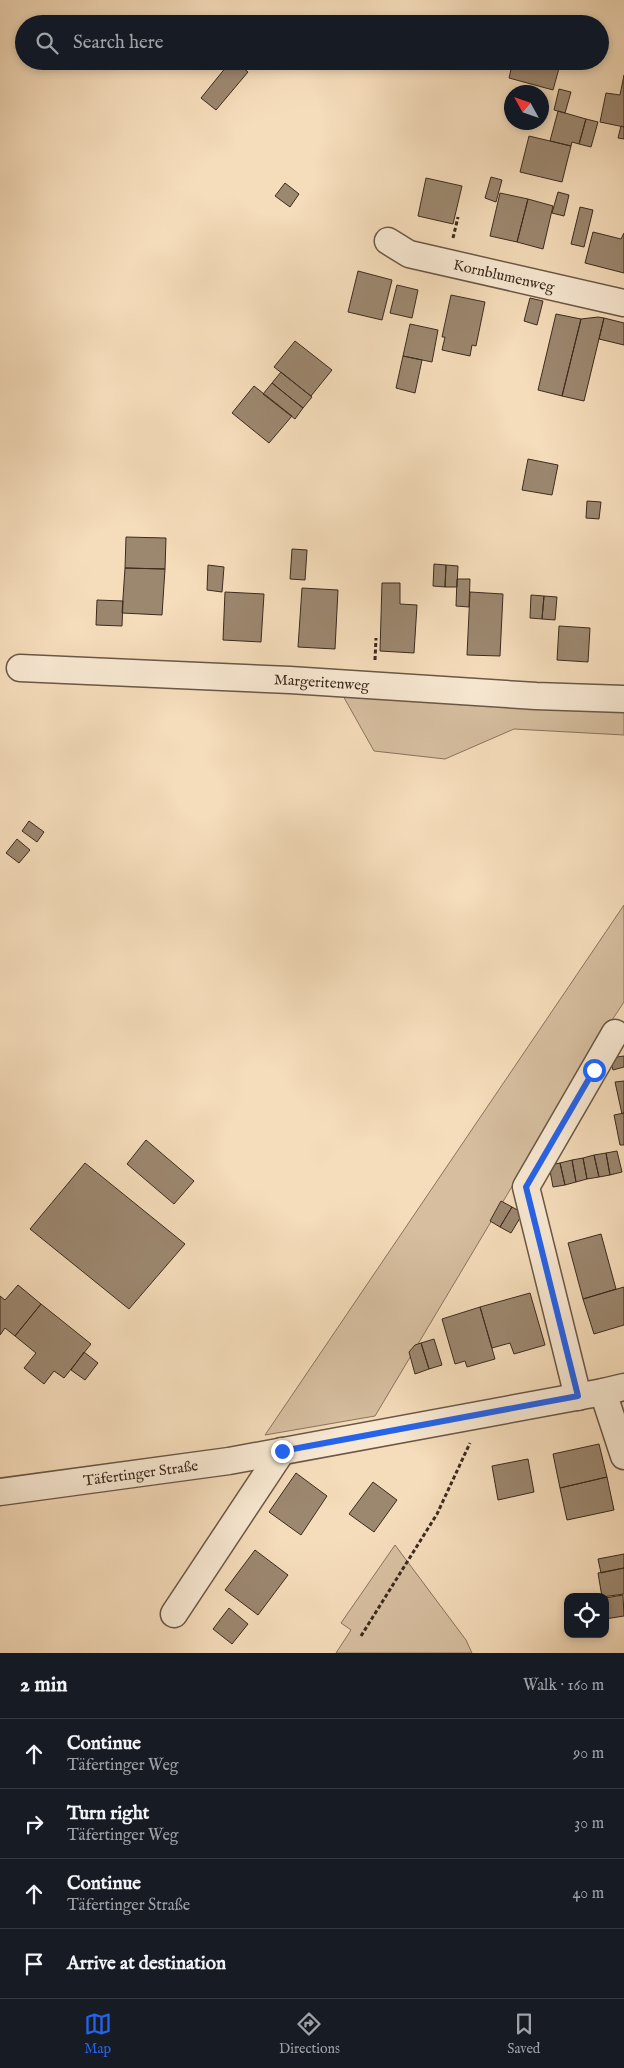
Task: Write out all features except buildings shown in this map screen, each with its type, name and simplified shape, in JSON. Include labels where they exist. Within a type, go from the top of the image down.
[{"type":"street","name":"Kornblumenweg","points":[[388,241],[409,254],[624,303]]},
{"type":"street","name":"Margeritenweg","points":[[20,668],[317,682],[624,700]]},
{"type":"street","points":[[578,1396],[526,1187],[615,1033]]},
{"type":"street","points":[[614,1390],[624,1456]]},
{"type":"street","name":"Täfertinger Straße","points":[[0,1492],[229,1461],[614,1390]]},
{"type":"street","points":[[174,1614],[282,1451]]},
{"type":"path","points":[[362,1636],[437,1514],[470,1445],[454,1419]]},
{"type":"shaded area","points":[[342,694],[624,711],[624,735],[514,729],[445,759],[374,751]]},
{"type":"shaded area","points":[[624,905],[624,1002],[606,1029],[375,1416],[265,1435]]},
{"type":"shaded area","points":[[395,1545],[466,1640],[472,1653],[336,1653],[351,1630],[341,1623]]},
{"type":"route","points":[[282,1451],[578,1396],[526,1187],[594,1070]]}]
